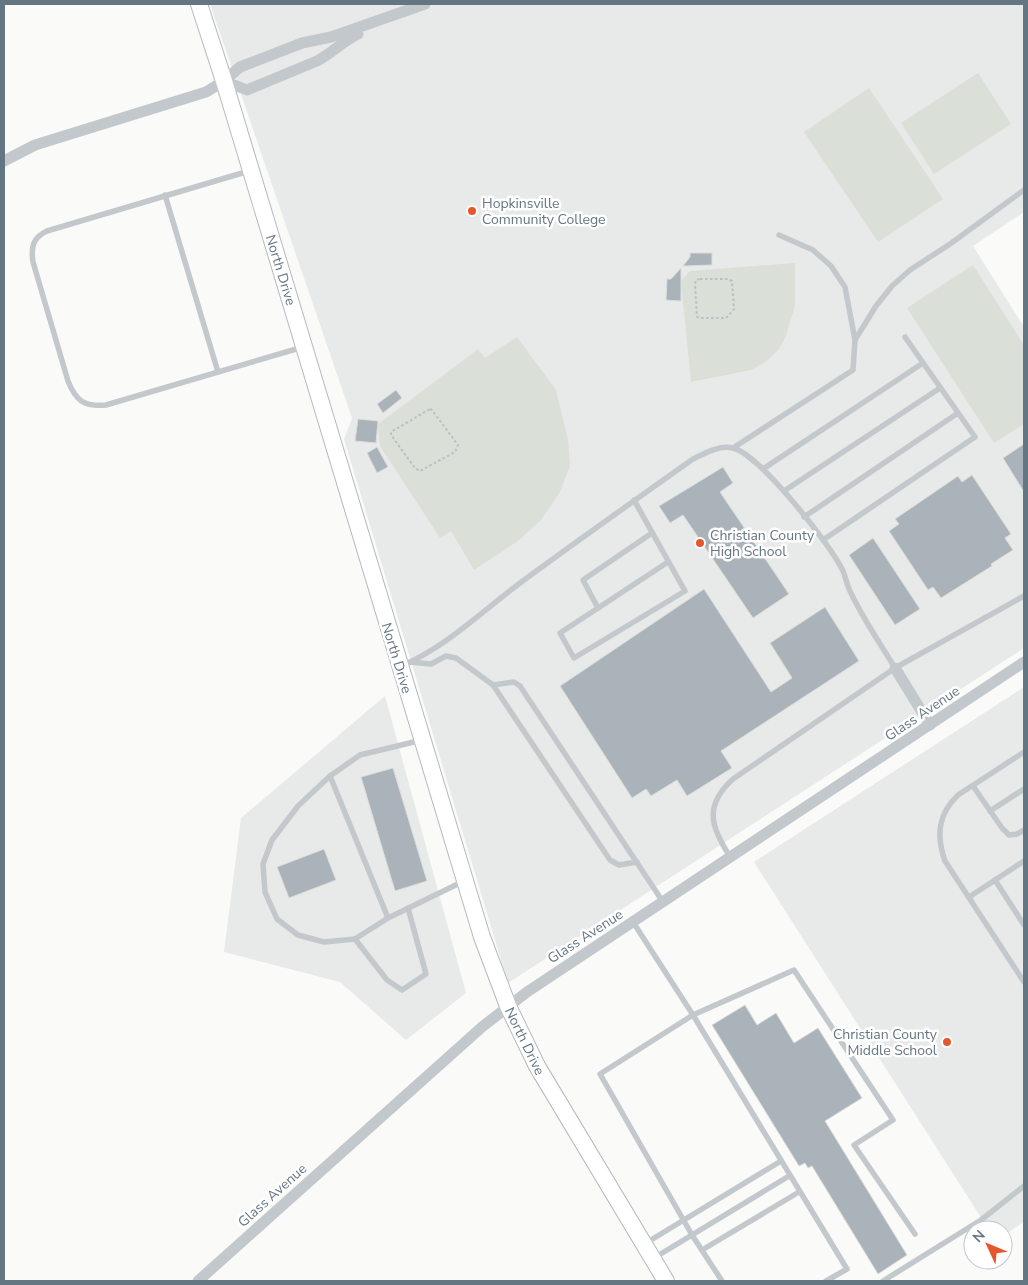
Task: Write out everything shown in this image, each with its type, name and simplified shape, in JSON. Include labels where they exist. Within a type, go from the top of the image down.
[{"type":"main road","name":"North Drive","points":[[199,4],[304,347],[405,664],[422,740],[482,937],[508,1006],[536,1066],[666,1281]]},
{"type":"street","points":[[4,161],[35,145],[206,92],[224,81],[240,67],[302,43],[331,36],[425,4]]},
{"type":"street","points":[[224,81],[247,90],[317,61],[346,39],[413,8]]},
{"type":"street","name":"Glass Avenue","points":[[198,1281],[482,1027],[508,1006],[1024,662]]},
{"type":"street","points":[[895,668],[930,725]]},
{"type":"lane","points":[[251,170],[47,231],[35,239],[32,246],[34,262],[66,372],[76,396],[81,402],[96,406],[106,405],[304,347]]},
{"type":"lane","points":[[854,340],[876,306],[892,286],[910,270],[950,244],[1024,190]]},
{"type":"lane","points":[[165,195],[218,372]]},
{"type":"lane","points":[[733,448],[853,370],[854,340],[845,287],[831,266],[813,250],[779,235]]},
{"type":"lane","points":[[823,540],[975,438],[905,338]]},
{"type":"lane","points":[[764,469],[923,363]]},
{"type":"lane","points":[[784,491],[940,388]]},
{"type":"lane","points":[[804,517],[958,413]]},
{"type":"lane","points":[[405,664],[459,631],[519,584],[693,459],[719,448],[733,448],[739,450],[764,469],[823,540],[843,572],[865,620],[895,668]]},
{"type":"lane","points":[[634,500],[685,591],[574,658],[560,633],[668,562]]},
{"type":"lane","points":[[598,608],[583,580],[652,533]]},
{"type":"lane","points":[[731,858],[718,839],[714,828],[713,813],[721,790],[733,779],[895,668],[1024,596]]},
{"type":"lane","points":[[405,664],[431,664],[446,656],[456,658],[494,684],[610,860],[619,865],[637,862]]},
{"type":"lane","points":[[494,684],[514,682],[520,686],[664,902]]},
{"type":"lane","points":[[422,740],[360,755],[330,776],[298,806],[272,840],[263,864],[264,892],[277,919],[298,935],[324,942],[355,939],[388,918],[464,880]]},
{"type":"lane","points":[[1024,752],[973,786],[950,804],[943,816],[939,833],[940,846],[945,861],[1024,982]]},
{"type":"lane","points":[[330,776],[388,918]]},
{"type":"lane","points":[[973,786],[1009,835],[1017,834],[1024,830]]},
{"type":"lane","points":[[990,811],[1024,789]]},
{"type":"lane","points":[[969,897],[1024,861]]},
{"type":"lane","points":[[995,880],[1024,925]]},
{"type":"lane","points":[[355,939],[387,980],[402,990],[426,974],[408,908]]},
{"type":"lane","points":[[633,922],[693,1015],[847,1269],[826,1281]]},
{"type":"lane","points":[[722,1281],[692,1235],[600,1074],[693,1015],[794,970],[893,1120],[854,1145],[915,1234]]},
{"type":"lane","points":[[643,1245],[781,1161]]},
{"type":"lane","points":[[652,1260],[789,1176]]},
{"type":"lane","points":[[883,1281],[981,1220],[1024,1186]]},
{"type":"lane","points":[[702,1250],[799,1192]]},
{"type":"path","points":[[700,279],[728,279],[732,281],[734,309],[731,314],[726,318],[697,317],[695,284],[696,280],[700,279]]},
{"type":"path","points":[[430,409],[458,448],[455,452],[420,471],[415,468],[391,435],[393,430],[430,409]]},
{"type":"shaded area","name":"Christian County High School","points":[[210,4],[1024,4],[1024,212],[973,246],[1024,327],[1024,648],[508,983],[344,439],[352,418]]},
{"type":"shaded area","points":[[978,73],[1011,124],[934,174],[901,123]]},
{"type":"shaded area","points":[[869,88],[943,199],[878,242],[804,132]]},
{"type":"shaded area","points":[[795,263],[795,306],[785,338],[779,349],[767,361],[751,370],[691,382],[681,281],[690,271]]},
{"type":"shaded area","points":[[973,265],[1024,345],[1024,424],[994,443],[907,308]]},
{"type":"shaded area","points":[[517,337],[556,390],[568,440],[570,466],[560,492],[541,520],[518,541],[474,570],[451,531],[440,538],[380,446],[378,424],[478,349],[485,358]]},
{"type":"shaded area","name":"Christian County Middle School","points":[[1024,687],[1024,1222],[1013,1229],[1013,1220],[983,1220],[754,862]]},
{"type":"shaded area","points":[[385,696],[466,993],[406,1040],[340,982],[224,952],[241,818]]},
{"type":"building","points":[[690,253],[712,253],[712,265],[683,266],[690,257]]},
{"type":"building","points":[[681,268],[681,301],[666,300],[667,279],[671,279]]},
{"type":"building","points":[[396,390],[402,398],[383,413],[377,404]]},
{"type":"building","points":[[358,419],[378,421],[376,443],[355,441]]},
{"type":"building","points":[[1024,444],[1024,492],[1003,458]]},
{"type":"building","points":[[377,447],[388,467],[377,473],[367,453]]},
{"type":"building","points":[[723,467],[733,483],[720,492],[789,594],[753,618],[683,515],[670,523],[659,506]]},
{"type":"building","points":[[972,475],[1011,534],[1005,538],[1013,550],[991,564],[992,566],[941,598],[933,587],[928,590],[889,531],[899,524],[895,519],[958,476],[962,482]]},
{"type":"building","points":[[873,538],[920,609],[895,625],[849,555]]},
{"type":"building","points":[[704,589],[771,692],[792,678],[770,643],[825,607],[859,661],[721,751],[732,768],[687,796],[677,780],[651,796],[646,789],[632,798],[560,686]]},
{"type":"building","points":[[393,768],[427,881],[395,891],[361,777]]},
{"type":"building","points":[[324,849],[336,880],[289,898],[277,867]]},
{"type":"building","points":[[745,1005],[757,1025],[776,1013],[794,1043],[818,1028],[862,1098],[825,1121],[907,1255],[878,1274],[812,1166],[808,1168],[805,1163],[799,1166],[712,1025]]},
{"type":"place","name":"Hopkinsville Community College","points":[[472,211]]},
{"type":"place","name":"Christian County High School","points":[[700,543]]},
{"type":"place","name":"Christian County Middle School","points":[[947,1042]]}]
